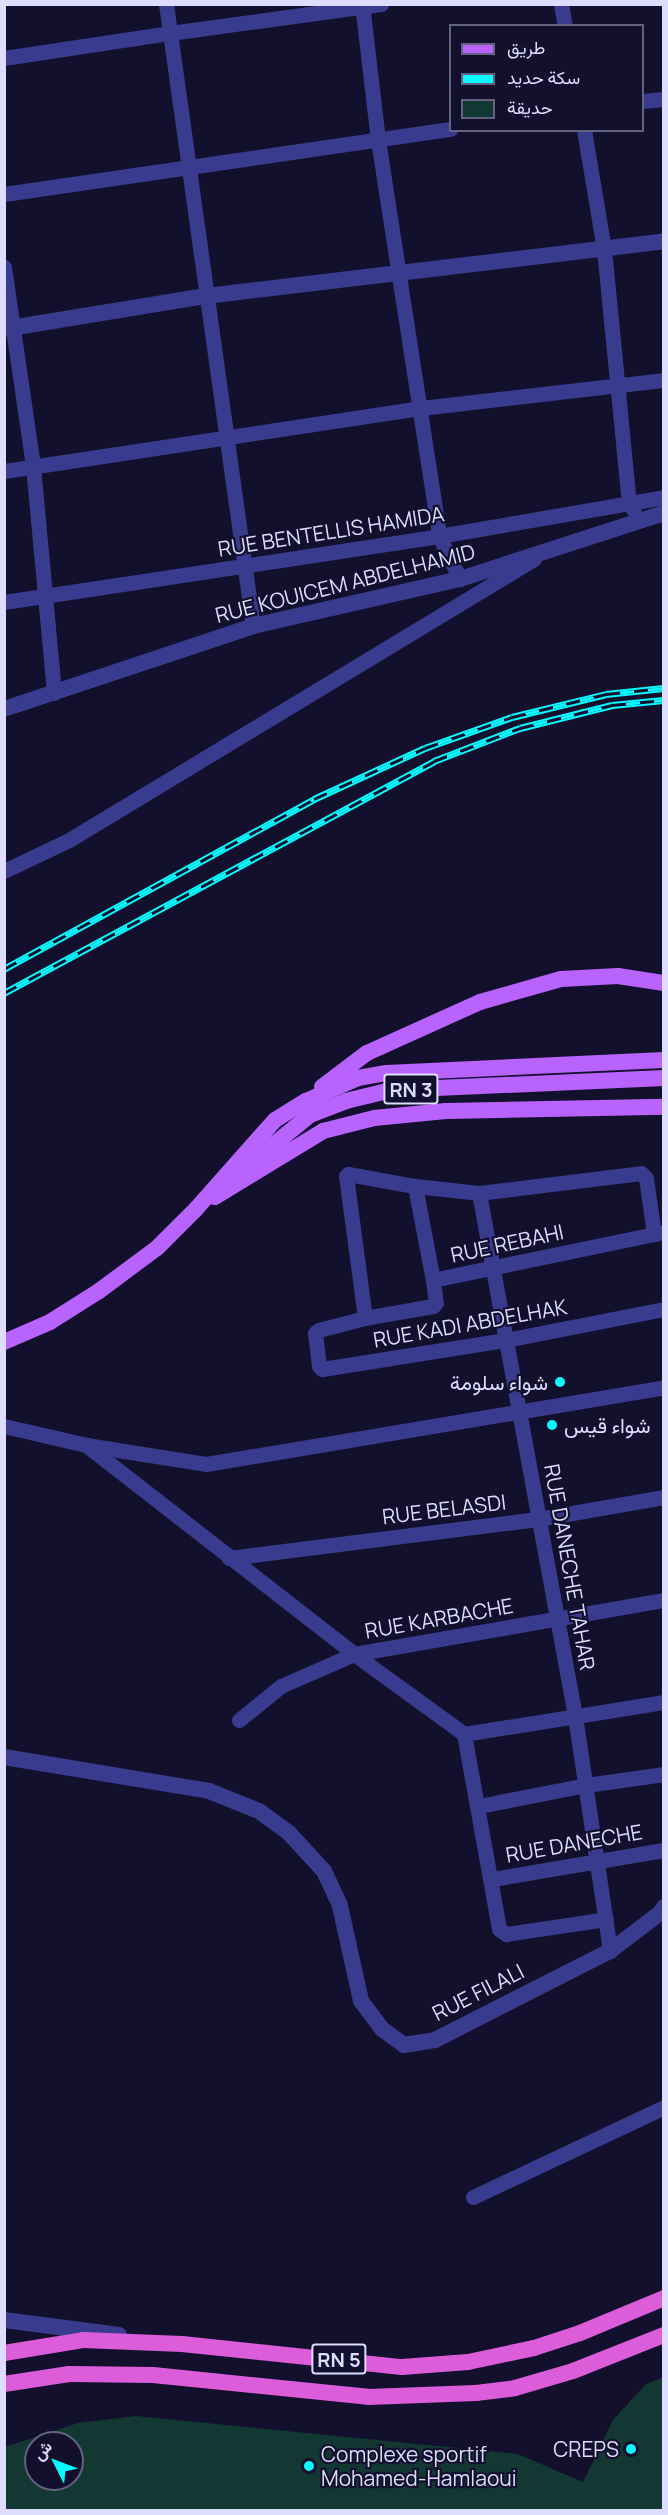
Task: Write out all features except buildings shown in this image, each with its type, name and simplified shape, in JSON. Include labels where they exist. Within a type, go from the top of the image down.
[{"type":"highway","name":"RN 5","points":[[4,2353],[83,2340],[182,2343],[402,2367],[468,2362],[534,2348],[580,2333],[663,2298]]},
{"type":"highway","name":"RN 5","points":[[4,2384],[69,2374],[153,2375],[368,2397],[476,2394],[515,2388],[573,2371],[663,2335]]},
{"type":"main road","points":[[196,1209],[275,1120],[306,1101],[367,1053],[480,1002],[561,979],[618,976],[663,983]]},
{"type":"main road","points":[[306,1101],[358,1078],[387,1073],[663,1060]]},
{"type":"main road","name":"RN 3","points":[[4,1342],[50,1322],[99,1291],[157,1248],[196,1209],[310,1114],[346,1101],[391,1090],[663,1078]]},
{"type":"main road","name":"RN 3","points":[[196,1209],[323,1131],[374,1118],[446,1111],[663,1107]]},
{"type":"street","points":[[166,4],[253,626]]},
{"type":"street","points":[[4,58],[381,4]]},
{"type":"street","points":[[561,4],[565,24]]},
{"type":"street","points":[[362,6],[378,140],[439,536],[460,579]]},
{"type":"street","points":[[644,101],[663,99]]},
{"type":"street","points":[[4,194],[449,129]]},
{"type":"street","points":[[584,132],[604,249],[629,503],[641,521]]},
{"type":"street","points":[[10,328],[206,296],[663,241]]},
{"type":"street","points":[[4,267],[10,328],[33,466],[54,693]]},
{"type":"street","points":[[4,471],[421,408],[663,380]]},
{"type":"street","name":"RUE BENTELLIS HAMIDA","points":[[4,602],[439,536],[663,497]]},
{"type":"street","name":"RUE KOUICEM ABDELHAMID","points":[[4,709],[253,626],[460,579],[663,513]]},
{"type":"street","points":[[4,871],[69,840],[548,551]]},
{"type":"street","points":[[365,1318],[347,1174],[415,1186],[479,1193],[640,1173],[646,1178],[659,1233]]},
{"type":"street","points":[[415,1186],[433,1280]]},
{"type":"street","name":"RUE DANECHE TAHAR","points":[[479,1193],[575,1716],[610,1951]]},
{"type":"street","name":"RUE REBAHI","points":[[316,1331],[365,1318],[433,1306],[436,1303],[433,1280],[659,1233]]},
{"type":"street","name":"RUE KADI ABDELHAK","points":[[316,1331],[319,1366],[322,1369],[506,1340],[663,1309]]},
{"type":"street","points":[[4,1426],[86,1445],[206,1464],[663,1387]]},
{"type":"street","points":[[86,1445],[354,1654],[464,1734],[479,1806],[499,1929],[506,1934],[606,1919]]},
{"type":"street","name":"RUE BELASDI","points":[[229,1558],[538,1519],[663,1497]]},
{"type":"street","name":"RUE KARBACHE","points":[[239,1720],[281,1686],[354,1654],[663,1600]]},
{"type":"street","points":[[464,1734],[663,1702]]},
{"type":"street","name":"RUE FILALI","points":[[4,1757],[209,1791],[259,1810],[289,1833],[324,1871],[340,1906],[361,2001],[382,2029],[404,2044],[435,2040],[610,1951],[660,1913],[663,1907]]},
{"type":"street","points":[[479,1806],[586,1785],[663,1774]]},
{"type":"street","name":"RUE DANECHE","points":[[492,1879],[663,1850]]},
{"type":"street","points":[[473,2197],[663,2107]]},
{"type":"street","points":[[4,2320],[182,2343]]},
{"type":"green space","name":"Complexe sportif Mohamed-Hamlaoui","points":[[663,2377],[663,2510],[5,2510],[5,2447],[24,2441],[24,2491],[84,2491],[84,2431],[54,2431],[78,2423],[136,2416],[518,2454],[583,2482],[613,2420],[645,2385]]},
{"type":"railway","points":[[4,969],[314,799],[425,748],[512,717],[606,694],[664,688]]},
{"type":"railway","points":[[4,993],[434,761],[520,728],[612,705],[664,700]]},
{"type":"place","name":"شواء سلومة","points":[[560,1382]]},
{"type":"place","name":"شواء قيس","points":[[552,1425]]},
{"type":"place","name":"CREPS","points":[[631,2449]]},
{"type":"place","name":"Complexe sportif Mohamed-Hamlaoui","points":[[309,2466]]}]
